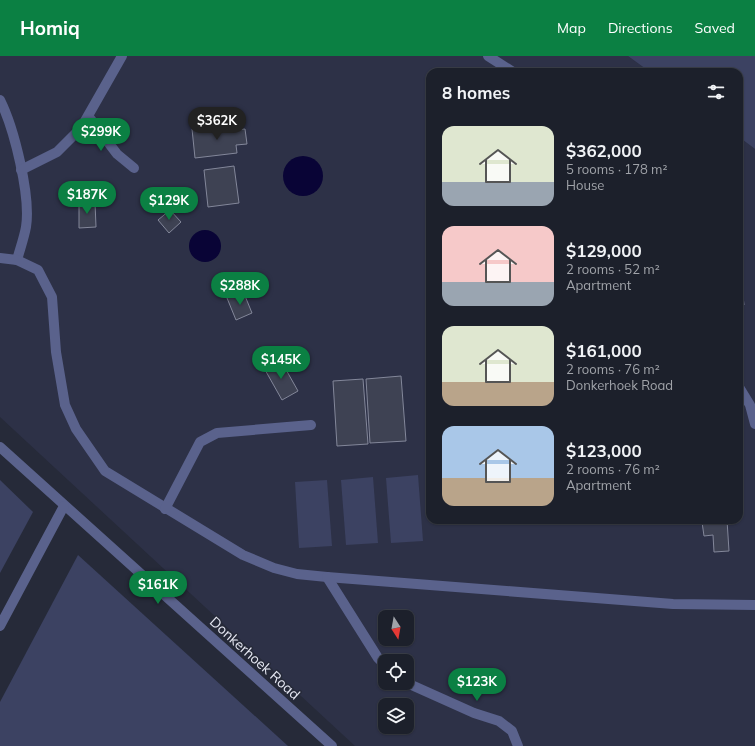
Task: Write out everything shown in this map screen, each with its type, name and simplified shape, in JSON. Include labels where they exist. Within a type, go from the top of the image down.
[{"type":"street","points":[[21,170],[57,152],[81,128],[122,56]]},
{"type":"street","points":[[488,56],[507,68]]},
{"type":"street","points":[[0,100],[14,140],[26,197],[26,226],[17,260]]},
{"type":"street","points":[[89,116],[117,154],[134,168]]},
{"type":"street","points":[[0,258],[17,260],[38,270],[52,297],[59,379],[65,405],[76,428],[105,471],[165,509],[243,555],[274,568],[297,574],[327,577],[673,604],[755,605]]},
{"type":"street","points":[[743,394],[750,405],[755,424]]},
{"type":"street","points":[[165,509],[200,442],[217,433],[311,425]]},
{"type":"street","name":"Donkerhoek Road","points":[[0,447],[332,746]]},
{"type":"street","points":[[0,626],[64,506]]},
{"type":"street","points":[[327,577],[378,658]]},
{"type":"street","points":[[414,686],[474,713],[499,722],[512,731],[518,746]]},
{"type":"shaded area","points":[[0,56],[628,56],[644,68],[426,68],[426,524],[743,524],[743,140],[755,149],[755,746],[355,746],[0,417]]},
{"type":"shaded area","points":[[628,56],[755,56],[755,149],[743,140],[743,68],[644,68]]},
{"type":"shaded area","points":[[303,156],[311,158],[317,162],[321,168],[323,176],[321,184],[317,190],[311,194],[303,196],[295,194],[289,190],[285,184],[283,176],[285,168],[289,162],[295,158]]},
{"type":"shaded area","points":[[202,230],[208,230],[217,234],[221,246],[217,258],[208,262],[202,262],[193,258],[189,249],[189,243],[193,234]]},
{"type":"shaded area","points":[[418,475],[423,541],[391,543],[386,478]]},
{"type":"shaded area","points":[[373,477],[378,543],[346,545],[341,480]]},
{"type":"shaded area","points":[[0,480],[33,512],[0,573]]},
{"type":"shaded area","points":[[327,480],[332,546],[299,548],[295,482]]},
{"type":"shaded area","points":[[78,555],[288,746],[0,746],[0,702]]},
{"type":"building","points":[[233,124],[234,130],[245,129],[247,144],[236,145],[237,153],[195,158],[192,129]]},
{"type":"building","points":[[234,166],[239,203],[208,207],[204,170]]},
{"type":"building","points":[[79,202],[95,202],[96,227],[79,228]]},
{"type":"building","points":[[170,210],[181,222],[169,233],[158,220]]},
{"type":"building","points":[[243,291],[252,313],[236,320],[227,298]]},
{"type":"building","points":[[280,359],[298,391],[282,400],[264,368]]},
{"type":"building","points":[[401,376],[406,441],[370,443],[366,379]]},
{"type":"building","points":[[363,379],[368,444],[337,446],[333,381]]},
{"type":"building","points":[[702,524],[727,524],[729,551],[714,552],[713,535],[704,536]]}]
